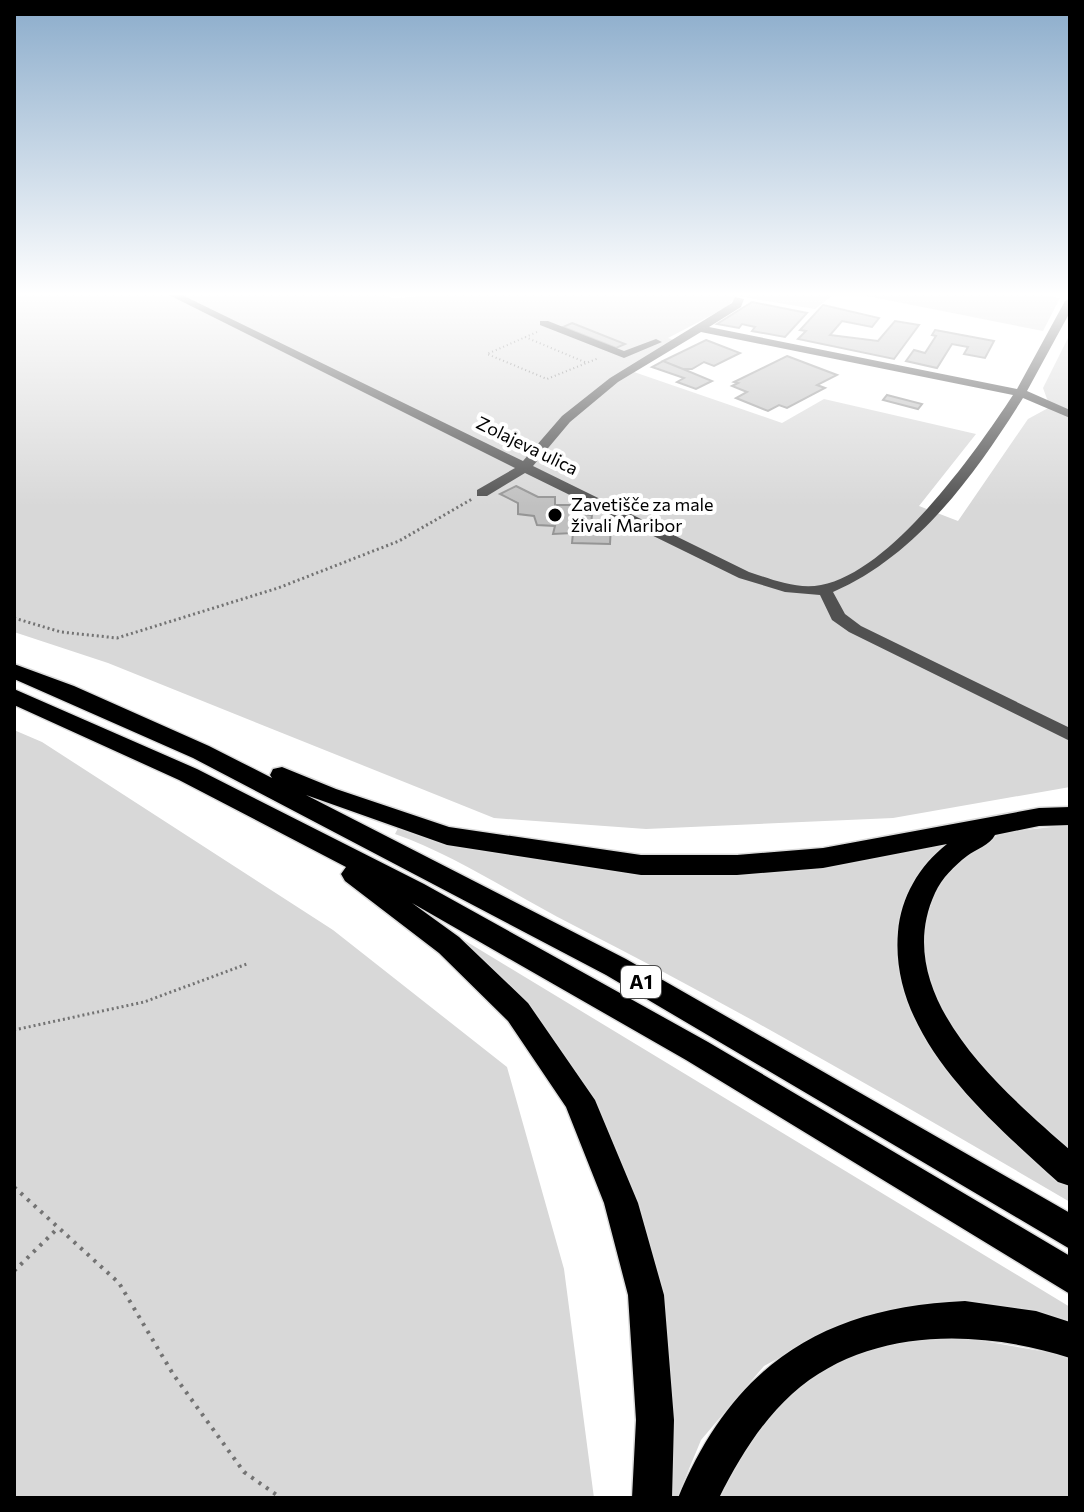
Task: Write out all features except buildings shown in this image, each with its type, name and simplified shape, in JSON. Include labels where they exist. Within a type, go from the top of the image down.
[{"type":"highway","name":"A1","points":[[14,671],[201,752],[616,967],[1070,1232]]},
{"type":"highway","name":"A1","points":[[14,696],[188,773],[319,839],[588,987],[1070,1276]]},
{"type":"highway","points":[[201,752],[233,754],[327,795],[447,836],[641,865],[737,865],[823,858],[1039,817],[1070,816]]},
{"type":"highway","points":[[1005,824],[952,852],[928,877],[917,900],[909,932],[909,959],[914,986],[962,1064],[1016,1122],[1070,1171]]},
{"type":"highway","points":[[319,839],[334,861],[393,901],[449,945],[518,1012],[579,1100],[621,1203],[646,1295],[655,1420],[652,1498]]},
{"type":"highway","points":[[698,1498],[722,1448],[759,1403],[793,1369],[844,1340],[919,1321],[985,1321],[1070,1340]]},
{"type":"street","name":"Zolajeva ulica","points":[[318,366],[744,575],[783,588],[825,590],[862,576],[932,510],[991,438],[1036,366]]},
{"type":"street","points":[[482,493],[525,467],[578,409],[635,366]]},
{"type":"street","points":[[877,366],[1021,393],[1070,414]]},
{"type":"street","points":[[825,590],[838,617],[855,629],[1070,735]]},
{"type":"path","points":[[515,366],[547,379],[581,366]]},
{"type":"path","points":[[14,618],[61,632],[117,638],[278,588],[399,541],[482,493]]},
{"type":"path","points":[[14,1030],[144,1002],[247,964]]},
{"type":"path","points":[[14,1187],[119,1283],[173,1374],[244,1472],[281,1498]]},
{"type":"path","points":[[14,1271],[59,1228]]},
{"type":"shaded area","points":[[14,366],[644,366],[634,372],[782,423],[824,399],[976,434],[919,506],[958,521],[1028,419],[1050,407],[1043,388],[1054,366],[1070,366],[1070,787],[893,818],[646,829],[494,818],[108,663],[14,632]]},
{"type":"shaded area","points":[[14,730],[42,742],[333,930],[507,1067],[564,1269],[594,1498],[14,1498]]},
{"type":"shaded area","points":[[1070,825],[1070,1156],[979,1070],[939,1011],[917,961],[935,880],[973,845],[1008,832]]},
{"type":"shaded area","points":[[398,828],[476,849],[579,866],[697,873],[958,841],[932,863],[908,892],[899,919],[899,970],[928,1030],[1070,1180],[1070,1202],[699,991],[463,865],[395,834]]},
{"type":"shaded area","points":[[444,928],[1070,1307],[1070,1329],[827,1332],[764,1366],[701,1440],[677,1498],[667,1498],[642,1236],[617,1149],[581,1089]]},
{"type":"shaded area","points":[[907,1335],[966,1338],[1070,1356],[1070,1498],[716,1498],[773,1405],[843,1357]]},
{"type":"place","name":"Zavetišče za male živali Maribor","points":[[555,515]]}]
